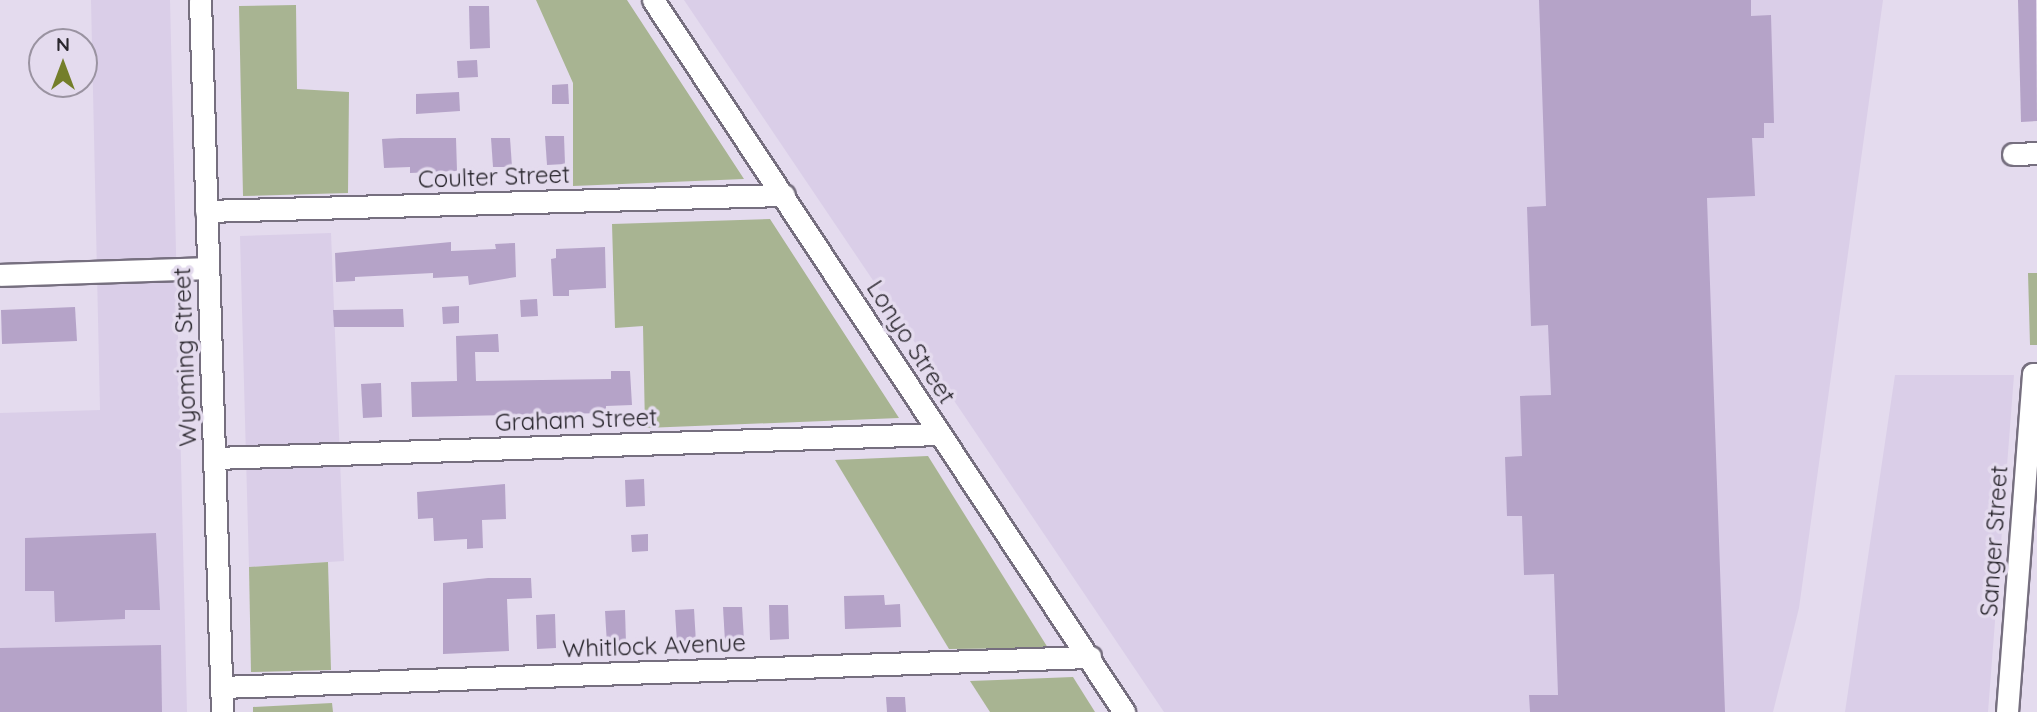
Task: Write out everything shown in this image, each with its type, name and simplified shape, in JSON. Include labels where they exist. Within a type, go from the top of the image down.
[{"type":"street","name":"Wyoming Street","points":[[200,0],[222,712]]},
{"type":"street","name":"Lonyo Street","points":[[653,0],[1124,712]]},
{"type":"street","points":[[2013,154],[2037,153]]},
{"type":"street","name":"Coulter Street","points":[[206,211],[783,195]]},
{"type":"street","points":[[0,275],[208,268]]},
{"type":"street","name":"Sanger Street","points":[[2007,712],[2035,374]]},
{"type":"street","name":"Graham Street","points":[[215,458],[940,434]]},
{"type":"street","name":"Whitlock Avenue","points":[[221,687],[1090,657]]},
{"type":"shaded area","points":[[91,0],[170,0],[187,712],[0,712],[0,413],[100,410],[93,98],[98,98],[98,28],[92,28]]},
{"type":"shaded area","points":[[684,0],[1883,0],[1799,608],[1773,712],[1164,712]]},
{"type":"shaded area","points":[[331,233],[344,561],[249,567],[240,236]]},
{"type":"shaded area","points":[[1895,375],[2014,375],[1988,712],[1845,712]]},
{"type":"green space","points":[[536,0],[627,0],[744,179],[573,186],[573,83]]},
{"type":"green space","points":[[296,5],[297,89],[349,92],[348,193],[243,196],[239,6]]},
{"type":"green space","points":[[770,219],[899,418],[645,428],[643,326],[615,328],[612,224]]},
{"type":"green space","points":[[2028,273],[2037,273],[2037,345],[2030,345]]},
{"type":"green space","points":[[928,456],[1048,648],[949,649],[835,460]]},
{"type":"green space","points":[[328,562],[331,670],[251,672],[249,567]]},
{"type":"green space","points":[[1073,677],[1095,712],[990,712],[970,681]]},
{"type":"green space","points":[[332,703],[333,712],[253,712],[253,707]]},
{"type":"building","points":[[1539,0],[1751,0],[1751,16],[1771,15],[1774,123],[1764,123],[1764,138],[1752,138],[1755,196],[1707,198],[1725,712],[1530,712],[1529,695],[1558,695],[1554,574],[1524,575],[1522,516],[1507,516],[1505,457],[1522,456],[1520,396],[1551,395],[1548,325],[1531,326],[1527,207],[1546,206]]},
{"type":"building","points":[[2018,0],[2036,0],[2037,121],[2021,122]]},
{"type":"building","points":[[469,6],[489,6],[490,48],[470,49]]},
{"type":"building","points":[[477,60],[478,77],[458,78],[457,61]]},
{"type":"building","points":[[568,84],[569,104],[552,104],[552,85]]},
{"type":"building","points":[[459,92],[460,111],[416,114],[416,94]]},
{"type":"building","points":[[545,136],[564,136],[565,164],[547,165]]},
{"type":"building","points":[[456,138],[457,171],[410,173],[410,167],[384,168],[382,139]]},
{"type":"building","points":[[491,138],[510,138],[512,167],[493,167]]},
{"type":"building","points":[[451,242],[451,251],[496,249],[495,244],[515,243],[516,277],[469,285],[468,276],[433,278],[433,273],[355,277],[355,281],[336,282],[335,253]]},
{"type":"building","points":[[605,247],[606,288],[569,290],[569,296],[553,296],[551,259],[556,258],[556,249]]},
{"type":"building","points":[[537,299],[538,316],[521,317],[520,300]]},
{"type":"building","points":[[459,306],[459,323],[443,324],[442,307]]},
{"type":"building","points":[[75,307],[77,341],[2,344],[1,310]]},
{"type":"building","points":[[403,309],[404,327],[334,327],[333,310]]},
{"type":"building","points":[[498,334],[499,352],[475,352],[476,381],[611,379],[611,371],[630,371],[632,405],[606,406],[606,413],[412,417],[411,382],[457,381],[456,336]]},
{"type":"building","points":[[381,383],[382,417],[363,418],[361,384]]},
{"type":"building","points":[[644,479],[645,506],[626,507],[625,480]]},
{"type":"building","points":[[505,484],[506,519],[482,520],[483,548],[467,549],[467,539],[434,541],[433,518],[418,519],[417,492]]},
{"type":"building","points":[[156,533],[160,610],[125,610],[125,619],[55,622],[54,591],[25,591],[25,538]]},
{"type":"building","points":[[648,534],[648,551],[632,552],[631,535]]},
{"type":"building","points":[[488,578],[531,578],[532,598],[507,599],[509,651],[443,654],[443,583]]},
{"type":"building","points":[[884,595],[885,605],[900,604],[901,627],[845,629],[844,596]]},
{"type":"building","points":[[769,605],[788,605],[789,639],[770,640]]},
{"type":"building","points":[[723,607],[742,607],[744,641],[725,642]]},
{"type":"building","points":[[694,609],[696,643],[677,644],[675,610]]},
{"type":"building","points":[[625,610],[626,644],[607,645],[605,611]]},
{"type":"building","points":[[555,614],[556,648],[537,649],[536,615]]},
{"type":"building","points":[[161,645],[162,712],[0,712],[0,648]]},
{"type":"building","points":[[886,697],[905,697],[906,712],[887,712]]}]
